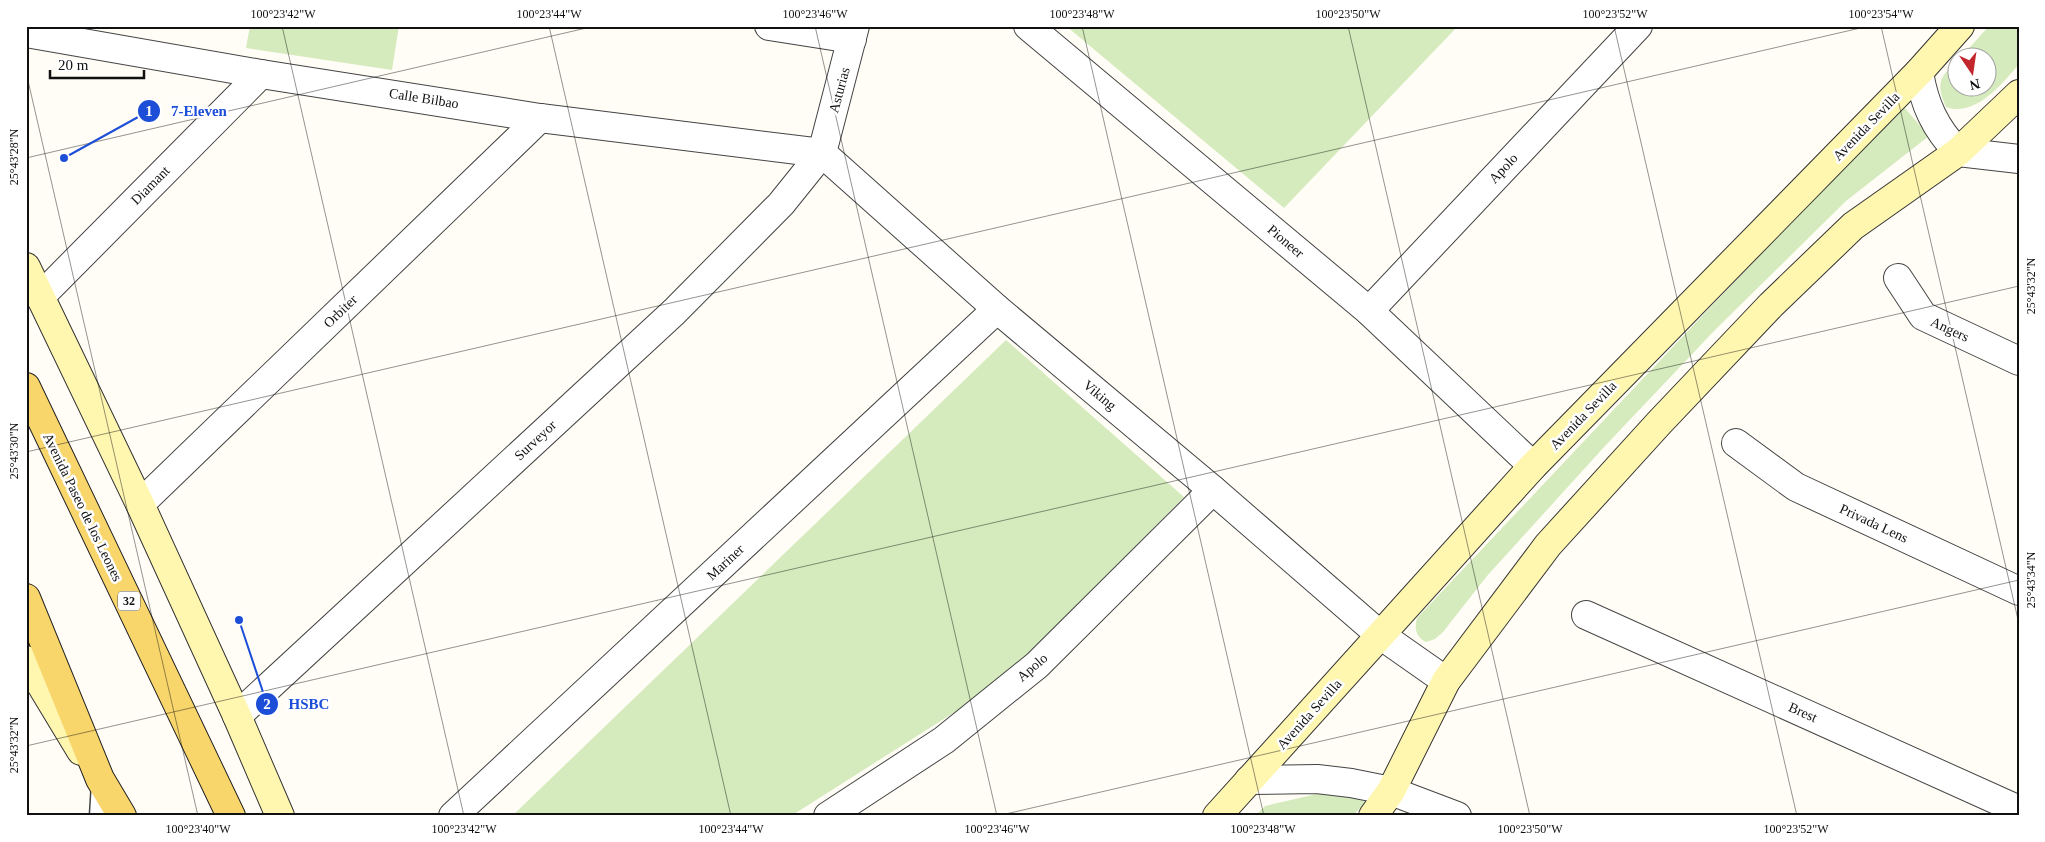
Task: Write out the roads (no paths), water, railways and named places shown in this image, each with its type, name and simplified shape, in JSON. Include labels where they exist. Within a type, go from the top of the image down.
[{"type":"main road","name":"Avenida Paseo de los Leones","points":[[26,387],[231,816]]},
{"type":"main road","points":[[26,598],[100,779],[122,816]]},
{"type":"street","points":[[769,26],[853,33]]},
{"type":"street","name":"Pioneer","points":[[1028,26],[1369,310],[1533,466]]},
{"type":"street","name":"Apolo","points":[[1369,310],[1638,26]]},
{"type":"street","name":"Avenida Sevilla","points":[[1217,816],[1379,634],[1533,466],[1919,72],[1960,26]]},
{"type":"street","name":"Calle Bilbao","points":[[26,33],[260,74],[540,118],[822,154]]},
{"type":"street","name":"Asturias","points":[[822,154],[853,33]]},
{"type":"street","points":[[1919,72],[1923,94],[1935,123],[1958,152],[2019,159]]},
{"type":"street","name":"Diamant","points":[[40,297],[260,74]]},
{"type":"street","points":[[1373,816],[1391,791],[1446,681],[1548,545],[1659,422],[1771,305],[1853,226],[1958,152],[2019,94]]},
{"type":"street","name":"Orbiter","points":[[140,504],[540,118]]},
{"type":"street","name":"Viking","points":[[822,154],[997,309],[1213,490],[1379,634],[1446,681]]},
{"type":"street","name":"Surveyor","points":[[237,716],[674,312],[781,204],[822,154]]},
{"type":"street","points":[[26,267],[140,504],[237,716],[280,816]]},
{"type":"street","name":"Angers","points":[[1898,278],[1923,316],[2019,361]]},
{"type":"street","name":"Mariner","points":[[453,816],[997,309]]},
{"type":"street","name":"Privada Lens","points":[[1736,443],[1796,487],[2019,590]]},
{"type":"street","name":"Apolo","points":[[828,816],[944,740],[1037,665],[1213,490]]},
{"type":"street","name":"Brest","points":[[1586,614],[2019,810]]},
{"type":"street","points":[[26,660],[100,779]]},
{"type":"street","points":[[1250,780],[1317,780],[1351,783],[1391,791],[1457,816]]},
{"type":"lane","points":[[98,816],[100,779]]},
{"type":"place","name":"7-Eleven","points":[[64,158]]},
{"type":"place","name":"HSBC","points":[[239,620]]}]
